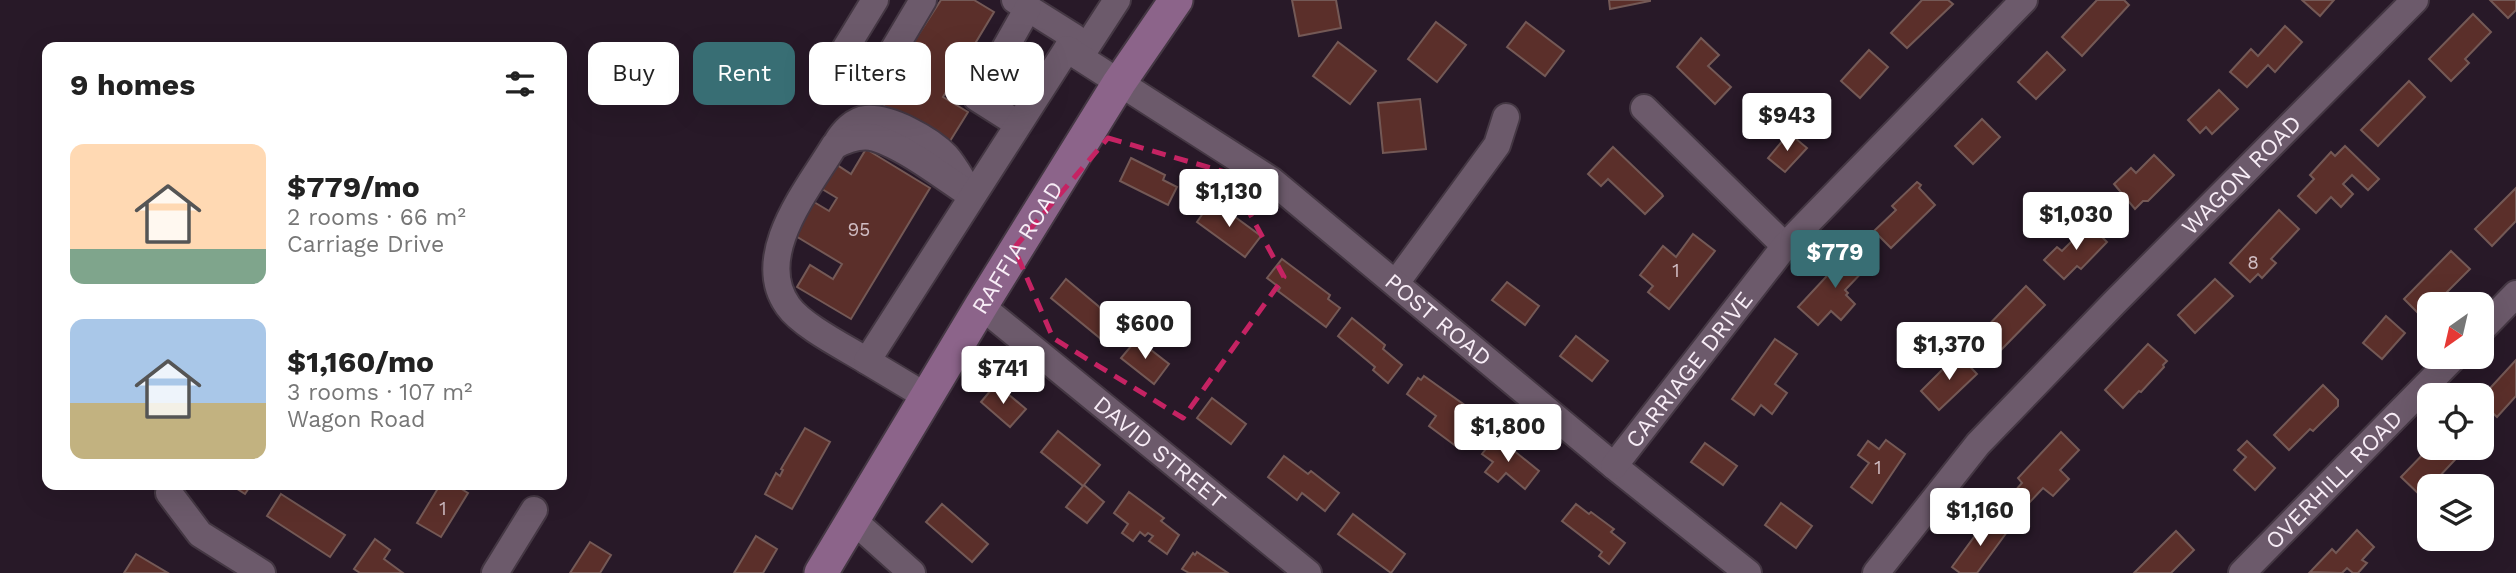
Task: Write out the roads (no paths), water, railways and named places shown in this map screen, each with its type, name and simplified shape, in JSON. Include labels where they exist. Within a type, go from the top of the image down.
[{"type":"main road","name":"RAFFIA ROAD","points":[[821,573],[1119,83],[1176,0]]},
{"type":"street","points":[[875,0],[842,54],[859,68],[874,71],[891,54],[923,0]]},
{"type":"street","points":[[867,361],[1018,124],[1116,0]]},
{"type":"street","name":"CARRIAGE DRIVE","points":[[1614,466],[1785,246],[2024,0]]},
{"type":"street","name":"WAGON ROAD","points":[[1876,573],[1978,444],[2415,0]]},
{"type":"street","points":[[1018,124],[977,98],[1021,4],[1074,37],[1073,53]]},
{"type":"street","name":"POST ROAD","points":[[1073,53],[1271,180],[1614,466],[1748,573]]},
{"type":"street","points":[[1644,108],[1785,246]]},
{"type":"street","points":[[1396,284],[1497,145],[1506,117]]},
{"type":"street","points":[[927,397],[811,327],[788,307],[778,286],[777,257],[784,228],[834,146],[847,139],[870,137],[896,147],[972,196]]},
{"type":"street","points":[[2494,317],[2516,294]]},
{"type":"street","name":"DAVID STREET","points":[[981,306],[1308,573]]},
{"type":"street","name":"OVERHILL ROAD","points":[[2242,573],[2442,369]]},
{"type":"street","points":[[169,494],[200,534],[262,573]]},
{"type":"street","points":[[495,573],[534,510]]},
{"type":"street","points":[[854,520],[912,573]]}]
